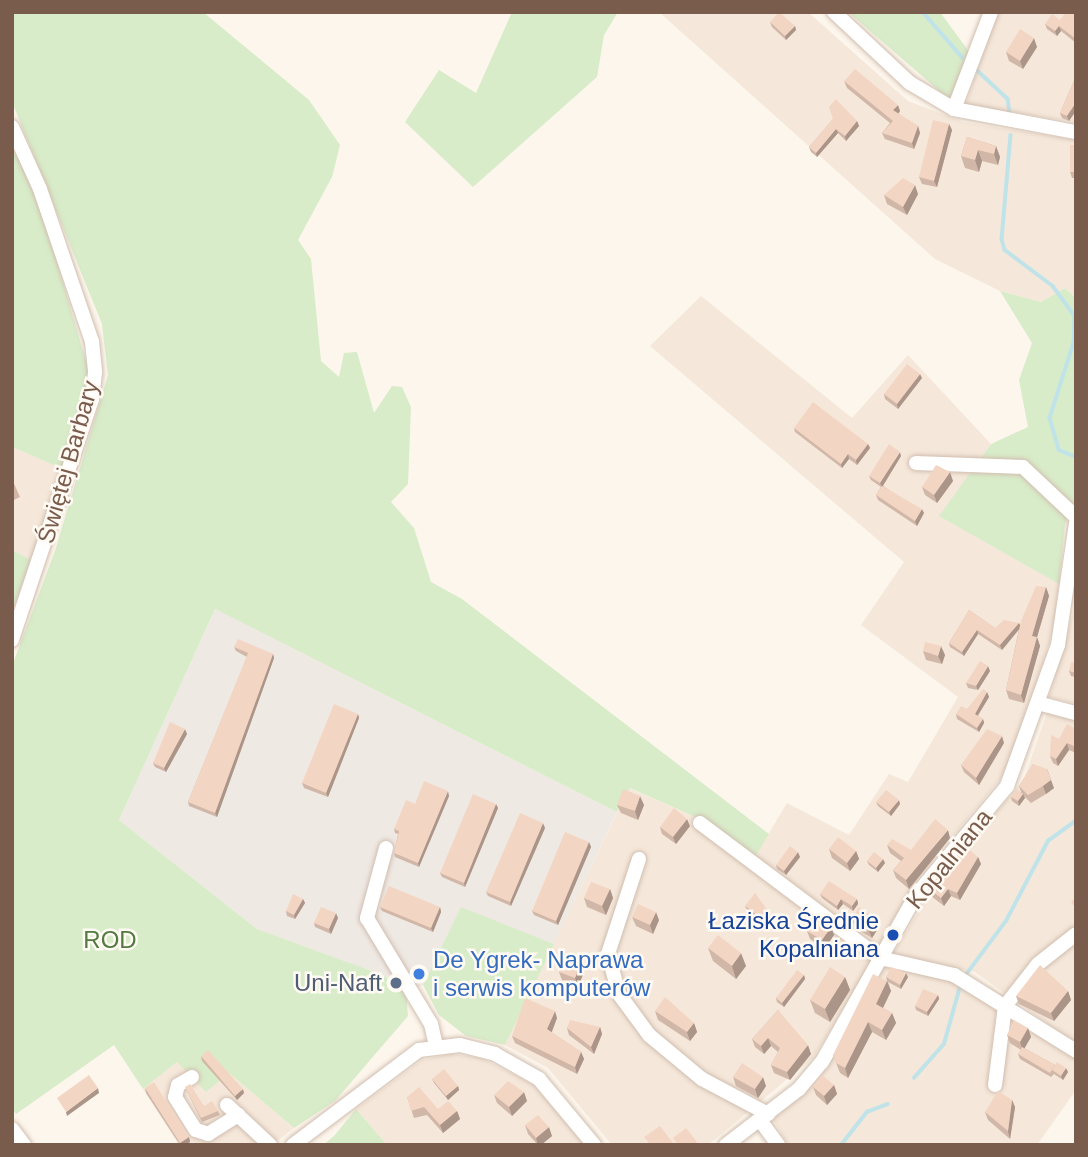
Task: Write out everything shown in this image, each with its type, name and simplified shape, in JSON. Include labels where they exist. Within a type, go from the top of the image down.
[{"type":"street","points":[[834,12],[910,83],[954,109],[1076,132]]},
{"type":"street","points":[[954,109],[991,12]]},
{"type":"street","name":"Świętej Barbary","points":[[12,127],[40,189],[92,342],[95,372],[88,412],[12,640]]},
{"type":"street","points":[[916,463],[1023,467],[1076,520]]},
{"type":"street","name":"Kopalniana","points":[[726,1145],[764,1117],[822,1062],[916,895],[1007,786],[1038,703],[1065,615],[1076,520]]},
{"type":"street","points":[[1038,703],[1076,713]]},
{"type":"street","points":[[700,823],[880,958],[954,975],[1076,1051]]},
{"type":"street","points":[[386,848],[367,918],[431,1024],[436,1046]]},
{"type":"street","points":[[639,859],[608,954],[619,994],[649,1035],[691,1070],[764,1117],[778,1145]]},
{"type":"street","points":[[995,1085],[1005,1006],[1038,964],[1076,934]]},
{"type":"street","points":[[293,1145],[386,1072],[436,1046],[476,1048],[519,1066],[558,1097],[594,1145]]},
{"type":"street","points":[[191,1077],[178,1085],[175,1097],[196,1130],[208,1134],[233,1110],[270,1145]]},
{"type":"street","points":[[12,1129],[24,1145]]},
{"type":"shaded area","points":[[659,12],[808,12],[908,101],[963,122],[1076,140],[1076,298],[1065,288],[1041,302],[1000,291],[935,259]]},
{"type":"shaded area","points":[[996,12],[1076,12],[1076,122],[966,105]]},
{"type":"shaded area","points":[[701,296],[852,418],[908,355],[991,444],[940,516],[1059,584],[1053,631],[1011,766],[937,855],[813,1058],[708,1145],[612,1145],[548,1068],[505,1045],[629,788],[711,824],[754,858],[787,803],[849,835],[889,774],[908,782],[958,697],[861,625],[904,562],[650,346]]},
{"type":"shaded area","points":[[12,447],[63,469],[31,560],[12,550]]},
{"type":"shaded area","points":[[1076,602],[1076,704],[1049,697]]},
{"type":"shaded area","points":[[215,609],[617,812],[554,944],[461,908],[423,985],[406,992],[383,975],[257,929],[119,820]]},
{"type":"shaded area","points":[[1048,710],[1076,716],[1076,1044],[975,972],[892,955],[928,896],[1024,779]]},
{"type":"shaded area","points":[[885,963],[962,983],[1076,1055],[1076,1090],[1037,1145],[788,1145],[773,1119],[824,1070]]},
{"type":"shaded area","points":[[452,1054],[481,1058],[534,1085],[585,1145],[387,1145],[356,1109],[422,1060]]},
{"type":"shaded area","points":[[177,1062],[229,1073],[294,1128],[272,1145],[179,1145],[143,1089]]},
{"type":"green space","name":"ROD","points":[[12,12],[203,12],[309,100],[340,145],[332,177],[298,240],[311,259],[321,361],[339,377],[344,353],[357,352],[374,413],[392,386],[402,387],[411,407],[408,484],[391,502],[414,528],[431,582],[462,599],[769,834],[754,859],[711,824],[630,788],[617,812],[215,609],[119,820],[257,929],[383,975],[406,992],[408,1016],[335,1101],[294,1128],[229,1073],[206,1092],[177,1062],[143,1089],[114,1045],[16,1114],[12,1108],[12,666],[55,551],[108,375],[102,324],[12,102]]},
{"type":"green space","points":[[512,12],[618,12],[604,35],[597,77],[473,187],[405,122],[439,70],[476,93]]},
{"type":"green space","points":[[848,12],[940,12],[970,53],[951,101]]},
{"type":"green space","points":[[12,147],[38,197],[91,378],[63,469],[12,447]]},
{"type":"green space","points":[[1065,288],[1076,298],[1076,497],[1065,524],[1059,584],[939,516],[991,444],[1028,427],[1019,380],[1032,343],[1000,291],[1041,302]]},
{"type":"green space","points":[[12,550],[31,560],[12,613]]},
{"type":"green space","points":[[461,907],[554,944],[505,1045],[466,1036],[439,1015],[423,985]]},
{"type":"green space","points":[[356,1109],[387,1145],[323,1145],[334,1136]]},
{"type":"building","points":[[779,12],[795,26],[785,36],[770,22]]},
{"type":"building","points":[[1066,12],[1076,14],[1076,39],[1059,26],[1055,31],[1045,24],[1052,14],[1060,20]]},
{"type":"building","points":[[1020,29],[1034,38],[1020,61],[1006,52]]},
{"type":"building","points":[[855,69],[898,105],[893,110],[918,126],[912,143],[882,133],[893,121],[844,81]]},
{"type":"building","points":[[1076,76],[1076,102],[1067,116],[1060,113]]},
{"type":"building","points":[[836,99],[857,121],[845,136],[836,129],[816,153],[809,147],[833,119],[829,107]]},
{"type":"building","points":[[933,120],[949,124],[934,181],[919,177]]},
{"type":"building","points":[[967,137],[996,146],[994,154],[978,150],[975,160],[961,156]]},
{"type":"building","points":[[1070,145],[1076,145],[1076,172],[1070,172]]},
{"type":"building","points":[[903,178],[915,185],[903,207],[884,195]]},
{"type":"building","points":[[907,364],[920,374],[897,404],[884,394]]},
{"type":"building","points":[[813,402],[868,444],[856,460],[848,454],[841,464],[794,428]]},
{"type":"building","points":[[889,444],[900,452],[880,483],[869,476]]},
{"type":"building","points":[[936,465],[950,472],[934,495],[922,487]]},
{"type":"building","points":[[882,486],[922,509],[915,521],[876,495]]},
{"type":"building","points":[[1036,586],[1046,587],[1032,636],[1037,637],[1021,695],[1006,690],[1021,621]]},
{"type":"building","points":[[969,610],[995,628],[1004,620],[1019,623],[1000,645],[977,630],[962,652],[949,643]]},
{"type":"building","points":[[238,639],[273,654],[215,813],[188,802],[248,653],[234,647]]},
{"type":"building","points":[[925,642],[941,646],[938,656],[923,651]]},
{"type":"building","points":[[980,661],[988,666],[976,686],[966,683]]},
{"type":"building","points":[[1071,662],[1076,663],[1076,673],[1069,671]]},
{"type":"building","points":[[983,689],[987,692],[975,714],[983,719],[977,728],[956,714],[961,706],[967,709]]},
{"type":"building","points":[[334,704],[358,714],[326,793],[302,783]]},
{"type":"building","points":[[170,722],[185,729],[164,768],[153,763]]},
{"type":"building","points":[[1067,724],[1076,729],[1076,747],[1067,743],[1056,759],[1050,756],[1051,735],[1059,739]]},
{"type":"building","points":[[987,729],[1002,736],[976,778],[961,765]]},
{"type":"building","points":[[1033,764],[1047,769],[1051,780],[1028,795],[1019,786]]},
{"type":"building","points":[[424,781],[448,791],[418,863],[394,853],[399,831],[394,829],[406,800],[415,804]]},
{"type":"building","points":[[623,789],[640,796],[635,811],[617,805]]},
{"type":"building","points":[[1016,789],[1023,794],[1018,801],[1011,797]]},
{"type":"building","points":[[886,790],[899,800],[889,812],[876,802]]},
{"type":"building","points":[[473,794],[496,804],[464,883],[440,873]]},
{"type":"building","points":[[674,808],[687,819],[673,837],[660,827]]},
{"type":"building","points":[[520,813],[543,823],[510,902],[486,892]]},
{"type":"building","points":[[935,819],[948,830],[906,880],[893,870],[904,858],[887,845],[892,839],[911,850]]},
{"type":"building","points":[[565,832],[589,842],[556,921],[532,911]]},
{"type":"building","points":[[838,837],[856,851],[847,863],[829,849]]},
{"type":"building","points":[[790,846],[798,852],[784,871],[776,865]]},
{"type":"building","points":[[965,846],[978,857],[957,893],[948,889],[941,898],[928,888]]},
{"type":"building","points":[[874,852],[883,859],[876,868],[867,861]]},
{"type":"building","points":[[829,881],[857,899],[852,906],[841,899],[837,906],[820,894]]},
{"type":"building","points":[[591,882],[610,889],[602,906],[584,898]]},
{"type":"building","points":[[389,886],[440,907],[431,928],[380,907]]},
{"type":"building","points":[[755,893],[771,915],[766,922],[745,906]]},
{"type":"building","points":[[293,894],[303,899],[294,915],[286,911]]},
{"type":"building","points":[[638,904],[656,912],[650,925],[632,917]]},
{"type":"building","points":[[321,907],[336,913],[329,929],[314,923]]},
{"type":"building","points":[[859,907],[875,918],[868,929],[852,919]]},
{"type":"building","points":[[817,917],[831,927],[822,940],[807,931]]},
{"type":"building","points":[[718,935],[741,953],[732,966],[708,948]]},
{"type":"building","points":[[565,957],[581,964],[575,978],[559,972]]},
{"type":"building","points":[[1040,965],[1068,991],[1051,1013],[1016,996]]},
{"type":"building","points":[[830,967],[845,977],[825,1009],[810,1000]]},
{"type":"building","points":[[891,967],[906,973],[900,985],[886,977]]},
{"type":"building","points":[[797,970],[804,975],[782,1003],[776,998]]},
{"type":"building","points":[[873,974],[887,981],[876,1004],[892,1013],[882,1030],[868,1022],[845,1068],[836,1063],[833,1055]]},
{"type":"building","points":[[923,989],[938,995],[927,1012],[915,1006]]},
{"type":"building","points":[[665,997],[694,1023],[687,1032],[655,1011]]},
{"type":"building","points":[[525,998],[555,1011],[547,1029],[581,1052],[575,1067],[512,1036]]},
{"type":"building","points":[[778,1010],[808,1045],[787,1072],[771,1065],[780,1048],[768,1038],[761,1046],[752,1039]]},
{"type":"building","points":[[570,1020],[600,1027],[591,1047],[567,1028]]},
{"type":"building","points":[[1014,1020],[1028,1028],[1020,1042],[1007,1035]]},
{"type":"building","points":[[1022,1047],[1055,1065],[1050,1073],[1018,1054]]},
{"type":"building","points":[[208,1050],[243,1089],[235,1096],[201,1056]]},
{"type":"building","points":[[1057,1062],[1066,1068],[1061,1076],[1052,1070]]},
{"type":"building","points":[[742,1063],[763,1077],[755,1089],[733,1077]]},
{"type":"building","points":[[444,1069],[458,1086],[446,1096],[432,1079]]},
{"type":"building","points":[[89,1075],[98,1088],[66,1112],[57,1098]]},
{"type":"building","points":[[822,1075],[834,1085],[824,1096],[813,1087]]},
{"type":"building","points":[[508,1081],[524,1092],[509,1107],[494,1095]]},
{"type":"building","points":[[154,1082],[189,1137],[180,1143],[145,1088]]},
{"type":"building","points":[[190,1084],[204,1106],[212,1101],[218,1111],[201,1118],[185,1087]]},
{"type":"building","points":[[419,1087],[438,1109],[448,1101],[457,1111],[440,1125],[424,1107],[411,1111],[407,1097]]},
{"type":"building","points":[[998,1091],[1012,1100],[1008,1131],[985,1112]]},
{"type":"building","points":[[538,1115],[549,1127],[536,1138],[525,1125]]},
{"type":"building","points":[[660,1126],[674,1144],[647,1145],[649,1143],[644,1137]]},
{"type":"building","points":[[686,1128],[697,1142],[694,1145],[678,1145],[673,1138]]},
{"type":"waterway","points":[[923,12],[962,57]]},
{"type":"waterway","points":[[977,70],[1008,99],[1010,114]]},
{"type":"waterway","points":[[1011,135],[1002,239],[1005,250],[1053,286],[1075,316],[1074,343],[1050,418],[1059,450],[1076,457]]},
{"type":"waterway","points":[[965,976],[1006,921],[1048,841],[1076,821]]},
{"type":"waterway","points":[[914,1078],[944,1044],[961,983]]},
{"type":"waterway","points":[[841,1145],[867,1112],[888,1104]]},
{"type":"place","name":"Łaziska Średnie Kopalniana","points":[[893,935]]},
{"type":"place","name":"De Ygrek- Naprawa i serwis komputerów","points":[[419,974]]},
{"type":"place","name":"Uni-Naft","points":[[396,983]]}]
